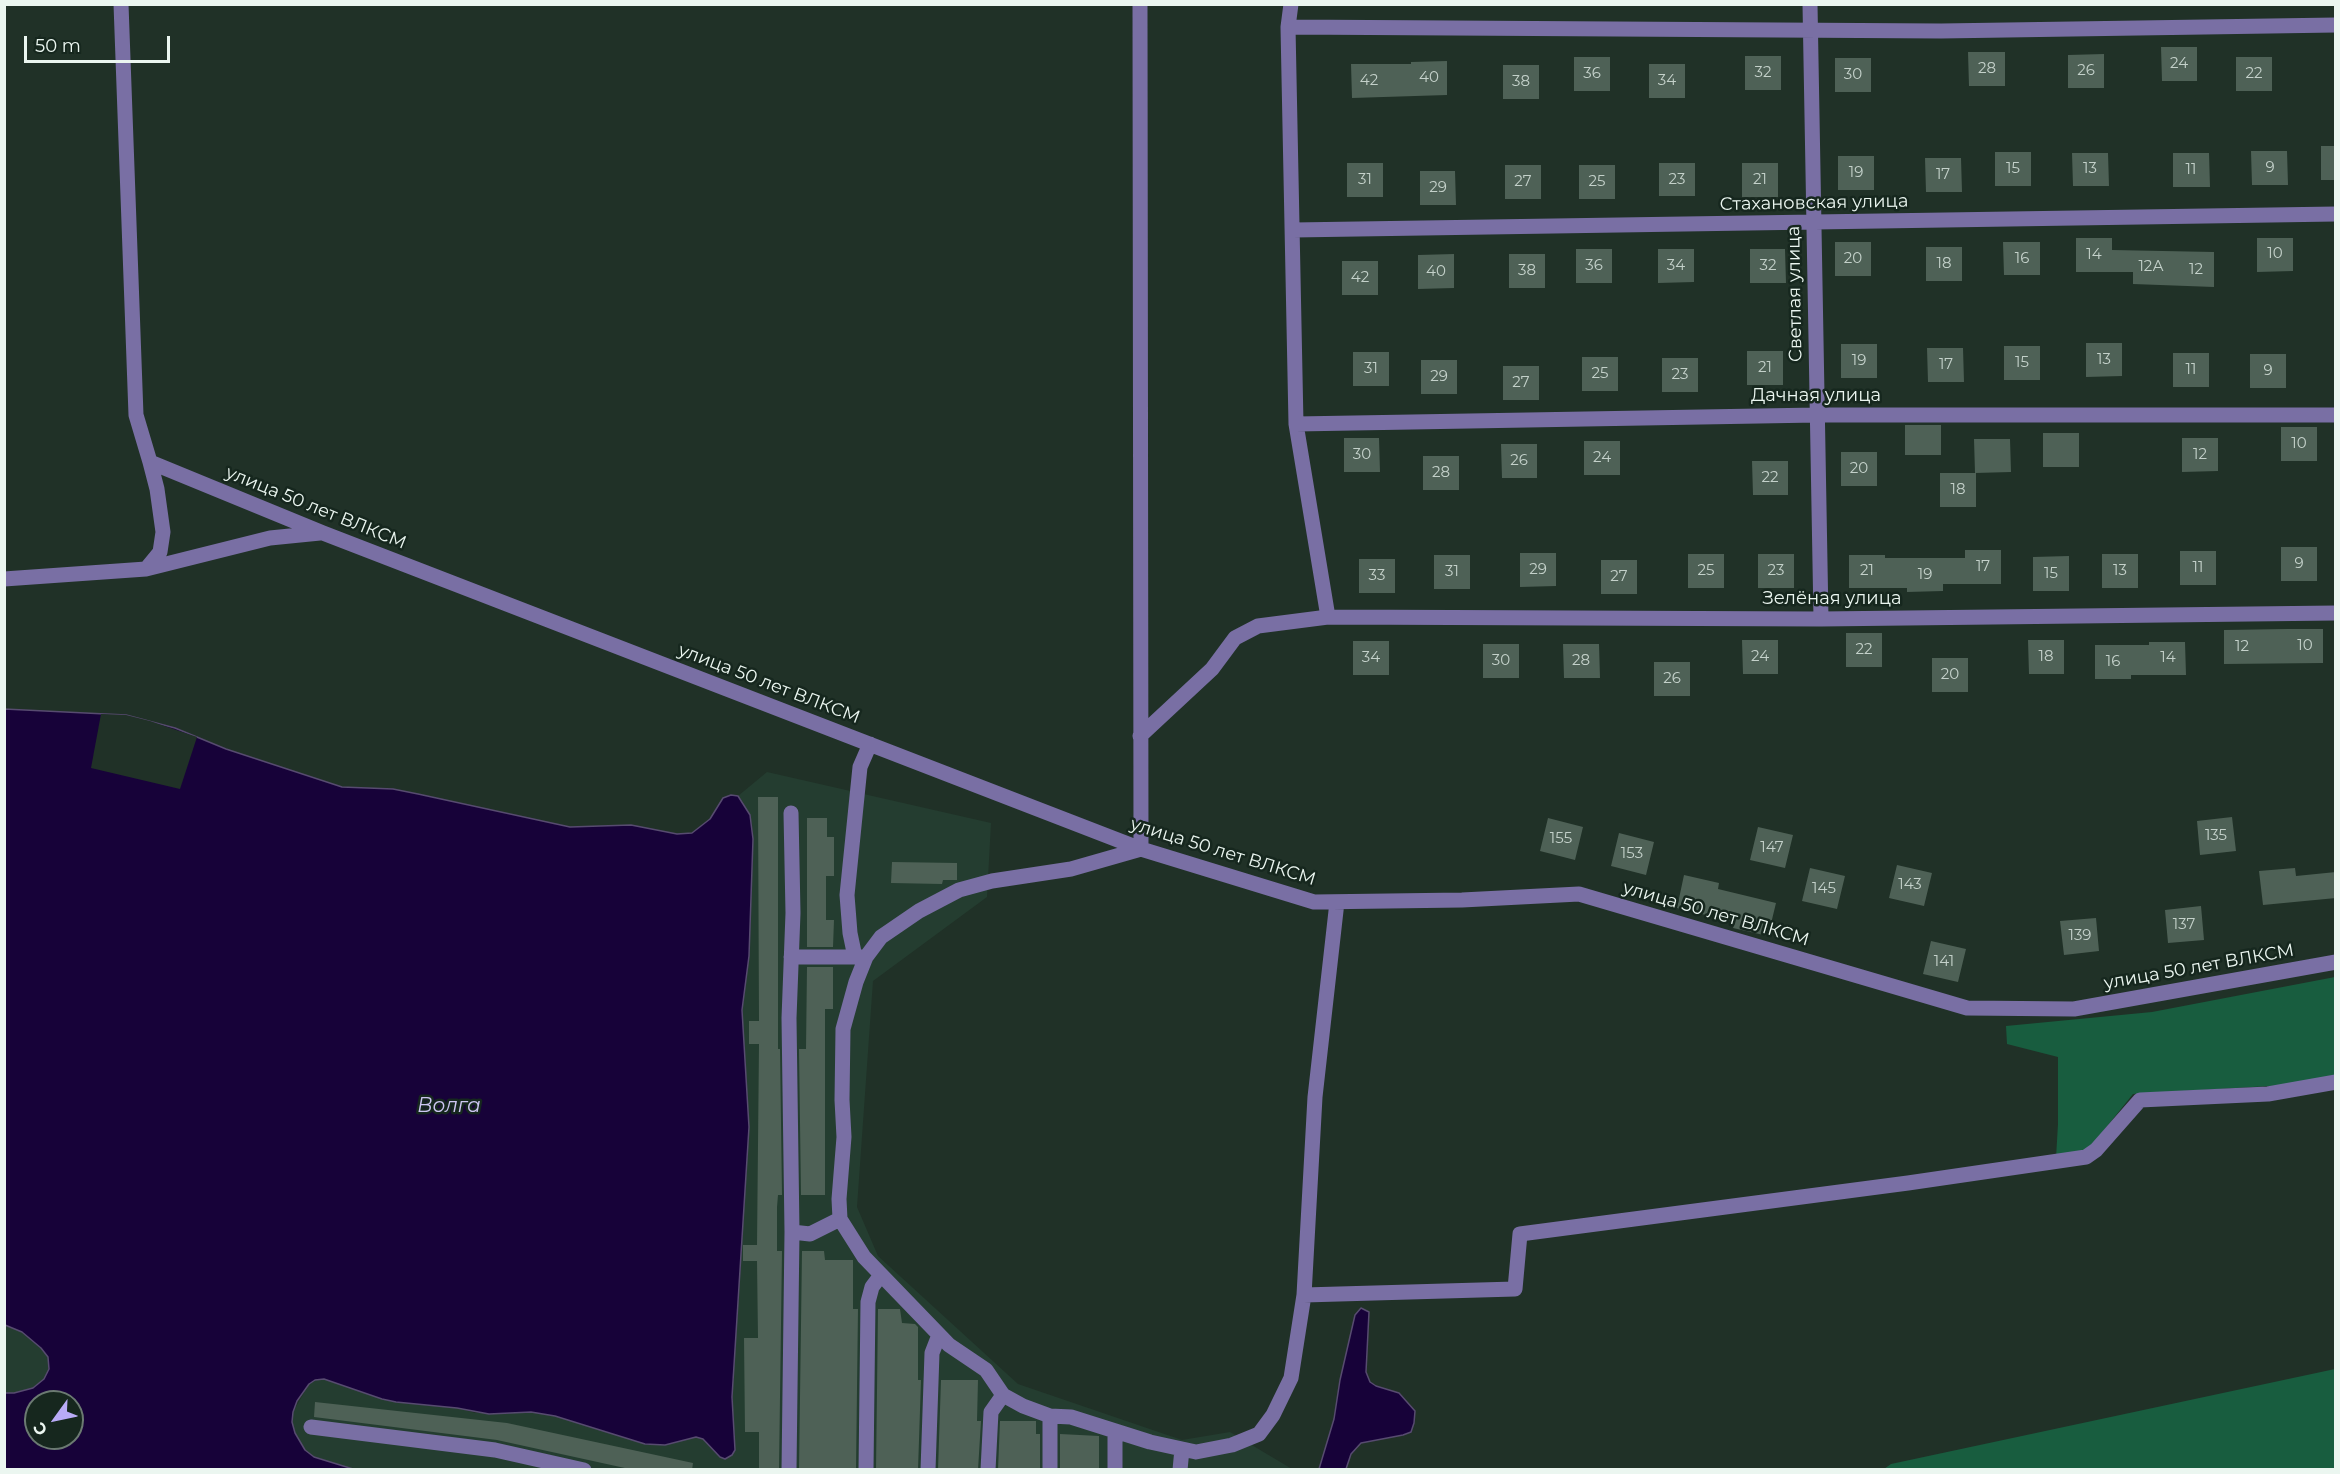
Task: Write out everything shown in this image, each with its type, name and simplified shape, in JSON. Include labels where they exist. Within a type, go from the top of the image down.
[{"type":"street","points":[[121,4],[136,415],[157,489],[163,532],[160,552],[146,569]]},
{"type":"street","points":[[1140,4],[1141,849],[1071,869],[992,881],[959,890],[919,911],[882,937],[861,957],[843,1029],[844,1137],[839,1199],[840,1219],[864,1257],[939,1335],[986,1370],[1003,1395],[1023,1406],[1050,1416],[1071,1417],[1150,1442],[1196,1452],[1232,1444],[1259,1434],[1273,1415],[1291,1378],[1304,1295],[1315,1097],[1337,902]]},
{"type":"street","points":[[1291,4],[1288,27],[1296,424],[1328,617]]},
{"type":"street","name":"Светлая улица","points":[[1810,4],[1821,619]]},
{"type":"street","points":[[1288,27],[1941,31],[2336,25]]},
{"type":"street","name":"Стахановская улица","points":[[1293,230],[2336,214]]},
{"type":"street","name":"Дачная улица","points":[[1296,424],[1817,415],[2336,416]]},
{"type":"street","name":"улица 50 лет ВЛКСМ","points":[[150,462],[323,533],[1141,849],[1314,902],[1462,900],[1579,894],[1967,1008],[2074,1009],[2336,962]]},
{"type":"street","points":[[4,579],[146,569],[270,538],[323,533]]},
{"type":"street","name":"Зелёная улица","points":[[1140,736],[1212,669],[1235,638],[1258,626],[1328,617],[1821,619],[2336,613]]},
{"type":"street","points":[[861,957],[849,933],[847,895],[860,767],[870,744]]},
{"type":"street","points":[[789,1470],[792,1232],[789,1018],[791,813]]},
{"type":"street","points":[[791,957],[861,957]]},
{"type":"street","points":[[1304,1295],[1515,1289],[1520,1234],[2086,1157],[2096,1150],[2140,1100],[2268,1094],[2336,1082]]},
{"type":"street","points":[[792,1232],[810,1234],[840,1219]]},
{"type":"street","points":[[866,1470],[868,1302],[872,1287],[881,1275]]},
{"type":"street","points":[[928,1470],[932,1353],[939,1335]]},
{"type":"street","points":[[988,1470],[991,1412],[1003,1395]]},
{"type":"street","points":[[1050,1416],[1050,1470]]},
{"type":"street","points":[[311,1427],[495,1450],[584,1470]]},
{"type":"street","points":[[1115,1431],[1115,1470]]},
{"type":"street","points":[[1180,1470],[1182,1449]]},
{"type":"shaded area","points":[[767,772],[991,823],[987,897],[873,981],[857,1207],[878,1256],[1018,1384],[1182,1440],[1230,1432],[1292,1469],[353,1470],[314,1457],[305,1450],[295,1433],[292,1422],[293,1412],[309,1384],[314,1380],[324,1379],[382,1399],[457,1408],[475,1413],[531,1412],[555,1416],[645,1444],[665,1445],[696,1437],[703,1439],[720,1457],[725,1459],[735,1450],[732,1397],[749,1127],[742,1010],[749,956],[753,839],[752,824],[738,796]]},
{"type":"shaded area","points":[[5,1325],[22,1332],[41,1348],[48,1357],[49,1369],[44,1379],[33,1388],[5,1393]]},
{"type":"green space","points":[[2335,977],[2335,1075],[2287,1085],[2133,1094],[2088,1150],[2056,1158],[2058,1057],[2007,1044],[2006,1026],[2152,1012]]},
{"type":"green space","points":[[2335,1369],[2335,1469],[1884,1469],[1891,1464]]},
{"type":"water","name":"Волга","points":[[4,709],[126,715],[175,728],[226,749],[342,787],[393,789],[570,827],[631,825],[677,834],[692,833],[710,819],[723,798],[731,795],[738,796],[750,815],[753,839],[749,956],[742,1010],[749,1127],[732,1397],[735,1450],[732,1455],[725,1459],[720,1457],[703,1439],[696,1437],[665,1445],[645,1444],[555,1416],[531,1412],[489,1414],[457,1408],[396,1402],[324,1379],[315,1380],[309,1384],[297,1401],[292,1422],[295,1433],[305,1450],[314,1457],[353,1469],[5,1469],[5,1393],[24,1390],[24,1450],[84,1450],[84,1390],[25,1390],[33,1388],[44,1379],[49,1369],[48,1357],[22,1332],[5,1325]]},
{"type":"water","points":[[1361,1308],[1369,1312],[1366,1372],[1370,1382],[1399,1393],[1415,1411],[1414,1423],[1411,1432],[1361,1443],[1351,1454],[1346,1469],[1319,1469],[1334,1419],[1340,1380],[1355,1315]]},
{"type":"pier","points":[[101,714],[126,715],[197,737],[180,789],[91,768]]},
{"type":"building","points":[[2161,47],[2197,47],[2197,81],[2162,81]]},
{"type":"building","points":[[1968,52],[2005,52],[2005,86],[1969,86]]},
{"type":"building","points":[[2104,54],[2104,88],[2068,88],[2068,55]]},
{"type":"building","points":[[1745,56],[1781,56],[1781,90],[1745,90]]},
{"type":"building","points":[[1574,57],[1610,57],[1610,91],[1574,91]]},
{"type":"building","points":[[2236,57],[2272,57],[2272,91],[2236,91]]},
{"type":"building","points":[[1835,58],[1871,58],[1871,92],[1835,92]]},
{"type":"building","points":[[1447,61],[1447,95],[1352,98],[1351,64],[1411,64],[1411,62]]},
{"type":"building","points":[[1649,64],[1685,64],[1685,98],[1649,98]]},
{"type":"building","points":[[1503,65],[1539,65],[1539,99],[1503,99]]},
{"type":"building","points":[[2321,146],[2336,146],[2336,180],[2321,180]]},
{"type":"building","points":[[2251,151],[2287,151],[2288,185],[2252,185]]},
{"type":"building","points":[[1995,152],[2031,152],[2031,186],[1995,186]]},
{"type":"building","points":[[2072,153],[2108,153],[2109,186],[2073,186]]},
{"type":"building","points":[[2173,153],[2209,153],[2210,187],[2173,187]]},
{"type":"building","points":[[1838,156],[1874,156],[1874,190],[1838,190]]},
{"type":"building","points":[[1925,158],[1961,158],[1962,192],[1926,192]]},
{"type":"building","points":[[1347,163],[1383,163],[1383,197],[1347,197]]},
{"type":"building","points":[[1659,163],[1695,163],[1695,196],[1659,196]]},
{"type":"building","points":[[1742,163],[1778,163],[1778,197],[1742,197]]},
{"type":"building","points":[[1505,165],[1541,165],[1541,199],[1505,199]]},
{"type":"building","points":[[1579,165],[1615,165],[1615,199],[1579,199]]},
{"type":"building","points":[[1420,171],[1455,171],[1456,205],[1420,205]]},
{"type":"building","points":[[2076,238],[2112,238],[2112,250],[2214,252],[2214,287],[2133,284],[2133,272],[2076,272]]},
{"type":"building","points":[[2257,238],[2293,238],[2293,271],[2257,272]]},
{"type":"building","points":[[1835,242],[1871,242],[1871,276],[1835,276]]},
{"type":"building","points":[[2003,242],[2040,242],[2040,275],[2004,275]]},
{"type":"building","points":[[1926,247],[1962,247],[1962,281],[1926,281]]},
{"type":"building","points":[[1576,249],[1612,249],[1612,283],[1576,283]]},
{"type":"building","points":[[1658,249],[1694,249],[1694,282],[1658,283]]},
{"type":"building","points":[[1750,249],[1785,249],[1786,283],[1750,283]]},
{"type":"building","points":[[1454,254],[1454,288],[1418,289],[1418,255]]},
{"type":"building","points":[[1509,254],[1545,254],[1545,288],[1509,288]]},
{"type":"building","points":[[1342,261],[1378,261],[1378,295],[1342,295]]},
{"type":"building","points":[[2086,343],[2122,343],[2122,376],[2086,377]]},
{"type":"building","points":[[1841,344],[1877,344],[1877,378],[1841,378]]},
{"type":"building","points":[[2004,346],[2040,346],[2040,380],[2004,380]]},
{"type":"building","points":[[1927,348],[1963,348],[1964,382],[1928,382]]},
{"type":"building","points":[[1747,351],[1783,351],[1783,385],[1747,385]]},
{"type":"building","points":[[1353,352],[1389,352],[1389,386],[1353,386]]},
{"type":"building","points":[[2173,353],[2209,353],[2209,387],[2173,387]]},
{"type":"building","points":[[2250,354],[2286,354],[2286,388],[2250,388]]},
{"type":"building","points":[[1582,357],[1618,357],[1618,391],[1582,391]]},
{"type":"building","points":[[1662,358],[1698,358],[1698,392],[1662,392]]},
{"type":"building","points":[[1421,360],[1457,360],[1457,394],[1421,394]]},
{"type":"building","points":[[1503,366],[1539,366],[1539,400],[1503,400]]},
{"type":"building","points":[[1905,425],[1941,425],[1941,455],[1905,455]]},
{"type":"building","points":[[2281,427],[2317,427],[2317,461],[2281,461]]},
{"type":"building","points":[[2043,433],[2079,433],[2079,467],[2043,467]]},
{"type":"building","points":[[1344,438],[1379,438],[1380,472],[1344,472]]},
{"type":"building","points":[[2182,438],[2218,438],[2218,471],[2182,472]]},
{"type":"building","points":[[1974,439],[2010,439],[2011,472],[1975,473]]},
{"type":"building","points":[[1584,441],[1620,441],[1620,475],[1584,475]]},
{"type":"building","points":[[1501,444],[1537,444],[1537,478],[1502,478]]},
{"type":"building","points":[[1841,452],[1877,452],[1877,486],[1841,486]]},
{"type":"building","points":[[1423,456],[1459,456],[1459,490],[1423,490]]},
{"type":"building","points":[[1752,461],[1788,461],[1788,495],[1753,495]]},
{"type":"building","points":[[1940,473],[1976,473],[1976,507],[1940,507]]},
{"type":"building","points":[[2281,547],[2317,547],[2317,581],[2281,581]]},
{"type":"building","points":[[1965,550],[2001,550],[2001,584],[1943,584],[1943,591],[1907,592],[1907,588],[1849,588],[1849,555],[1885,555],[1885,558],[1965,558]]},
{"type":"building","points":[[2180,551],[2216,551],[2216,585],[2180,585]]},
{"type":"building","points":[[1520,553],[1556,553],[1556,586],[1520,587]]},
{"type":"building","points":[[1688,554],[1724,554],[1724,588],[1688,588]]},
{"type":"building","points":[[1758,554],[1794,554],[1794,588],[1758,588]]},
{"type":"building","points":[[2102,554],[2138,554],[2138,588],[2102,588]]},
{"type":"building","points":[[1434,555],[1470,555],[1470,589],[1434,589]]},
{"type":"building","points":[[2069,556],[2069,591],[2033,591],[2033,557]]},
{"type":"building","points":[[1359,559],[1395,559],[1395,593],[1359,593]]},
{"type":"building","points":[[1601,560],[1637,560],[1637,594],[1601,594]]},
{"type":"building","points":[[2323,629],[2323,663],[2224,664],[2224,630]]},
{"type":"building","points":[[1846,633],[1882,633],[1882,667],[1846,667]]},
{"type":"building","points":[[1742,640],[1778,640],[1778,674],[1743,674]]},
{"type":"building","points":[[2028,640],[2064,640],[2064,674],[2029,674]]},
{"type":"building","points":[[1353,641],[1389,641],[1389,675],[1353,675]]},
{"type":"building","points":[[2149,642],[2185,642],[2186,675],[2131,675],[2131,679],[2095,679],[2095,645],[2149,645]]},
{"type":"building","points":[[1483,644],[1519,644],[1519,678],[1483,678]]},
{"type":"building","points":[[1563,644],[1599,644],[1600,678],[1564,678]]},
{"type":"building","points":[[1932,658],[1968,658],[1968,692],[1932,692]]},
{"type":"building","points":[[1654,662],[1690,662],[1690,696],[1654,696]]},
{"type":"building","points":[[758,797],[778,797],[778,1049],[780,1049],[782,1195],[778,1195],[777,1207],[777,1251],[782,1251],[779,1470],[759,1470],[759,1432],[745,1432],[744,1338],[758,1338],[757,1261],[743,1261],[743,1245],[757,1245],[759,1044],[749,1044],[749,1021],[759,1021]]},
{"type":"building","points":[[2232,817],[2236,851],[2200,855],[2197,821]]},
{"type":"building","points":[[807,818],[827,818],[827,837],[834,837],[834,876],[826,876],[826,920],[834,920],[833,947],[807,947]]},
{"type":"building","points":[[1548,818],[1583,827],[1575,860],[1540,851]]},
{"type":"building","points":[[1758,827],[1793,835],[1785,868],[1750,860]]},
{"type":"building","points":[[1619,833],[1654,842],[1646,875],[1611,866]]},
{"type":"building","points":[[892,862],[957,863],[957,880],[943,880],[942,884],[891,883]]},
{"type":"building","points":[[1897,865],[1932,873],[1924,906],[1889,898]]},
{"type":"building","points":[[1810,868],[1845,876],[1837,909],[1802,901]]},
{"type":"building","points":[[2295,868],[2296,876],[2336,872],[2336,898],[2263,905],[2259,871]]},
{"type":"building","points":[[1684,875],[1719,883],[1718,889],[1776,903],[1768,936],[1733,928],[1735,922],[1677,908]]},
{"type":"building","points":[[2201,906],[2204,940],[2168,943],[2165,910]]},
{"type":"building","points":[[2096,918],[2099,951],[2064,955],[2060,921]]},
{"type":"building","points":[[1931,941],[1966,949],[1958,982],[1923,974]]},
{"type":"building","points":[[807,967],[833,967],[833,1009],[825,1009],[825,1195],[801,1195],[799,1049],[806,1049]]},
{"type":"building","points":[[802,1251],[824,1251],[825,1260],[853,1260],[853,1309],[858,1309],[856,1470],[799,1470]]},
{"type":"building","points":[[878,1309],[900,1309],[902,1323],[915,1324],[918,1327],[918,1380],[921,1380],[918,1470],[876,1470]]},
{"type":"building","points":[[941,1380],[978,1380],[977,1421],[981,1421],[978,1470],[938,1470]]},
{"type":"building","points":[[315,1402],[507,1423],[693,1463],[692,1470],[634,1470],[497,1440],[314,1417]]},
{"type":"building","points":[[1000,1421],[1036,1421],[1036,1434],[1040,1434],[1040,1470],[998,1470]]},
{"type":"building","points":[[1060,1434],[1099,1436],[1099,1470],[1060,1470]]}]
